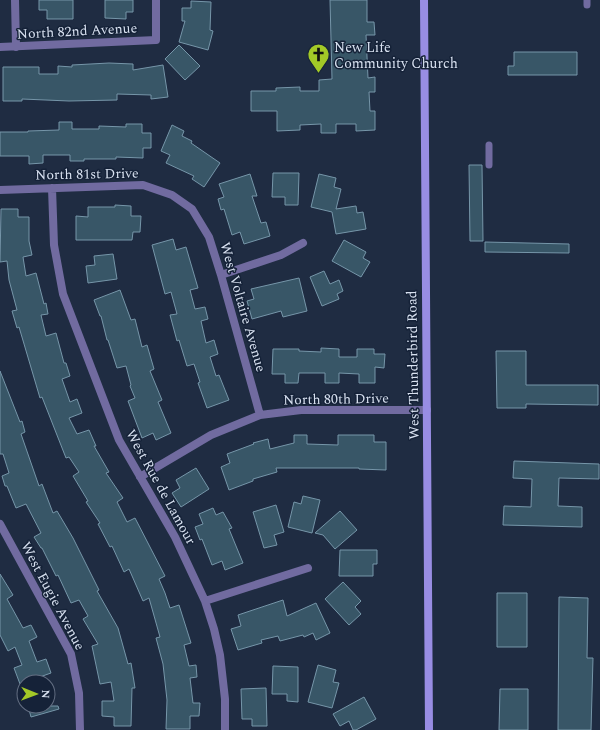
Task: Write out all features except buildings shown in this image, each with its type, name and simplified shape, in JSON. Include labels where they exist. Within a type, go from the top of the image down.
[{"type":"main road","name":"West Thunderbird Road","points":[[424,0],[429,730]]},
{"type":"street","points":[[16,0],[16,47]]},
{"type":"street","name":"North 82nd Avenue","points":[[0,47],[156,40],[156,0]]},
{"type":"street","name":"North 81st Drive","points":[[0,190],[143,185],[172,195],[192,209]]},
{"type":"street","name":"West Rue de Lamour","points":[[52,188],[54,245],[63,294],[118,440],[175,537],[205,601],[220,655],[225,699],[225,730]]},
{"type":"street","name":"West Voltaire Avenue","points":[[192,209],[209,237],[260,415]]},
{"type":"street","points":[[221,275],[281,255],[303,243]]},
{"type":"street","name":"North 80th Drive","points":[[140,477],[211,435],[260,415],[301,410],[427,410]]},
{"type":"street","name":"West Eugie Avenue","points":[[0,524],[71,654],[79,693],[80,730]]},
{"type":"street","points":[[205,601],[308,568]]},
{"type":"lane","points":[[489,145],[489,165]]},
{"type":"place","name":"New Life Community Church","points":[[318,74]]}]
